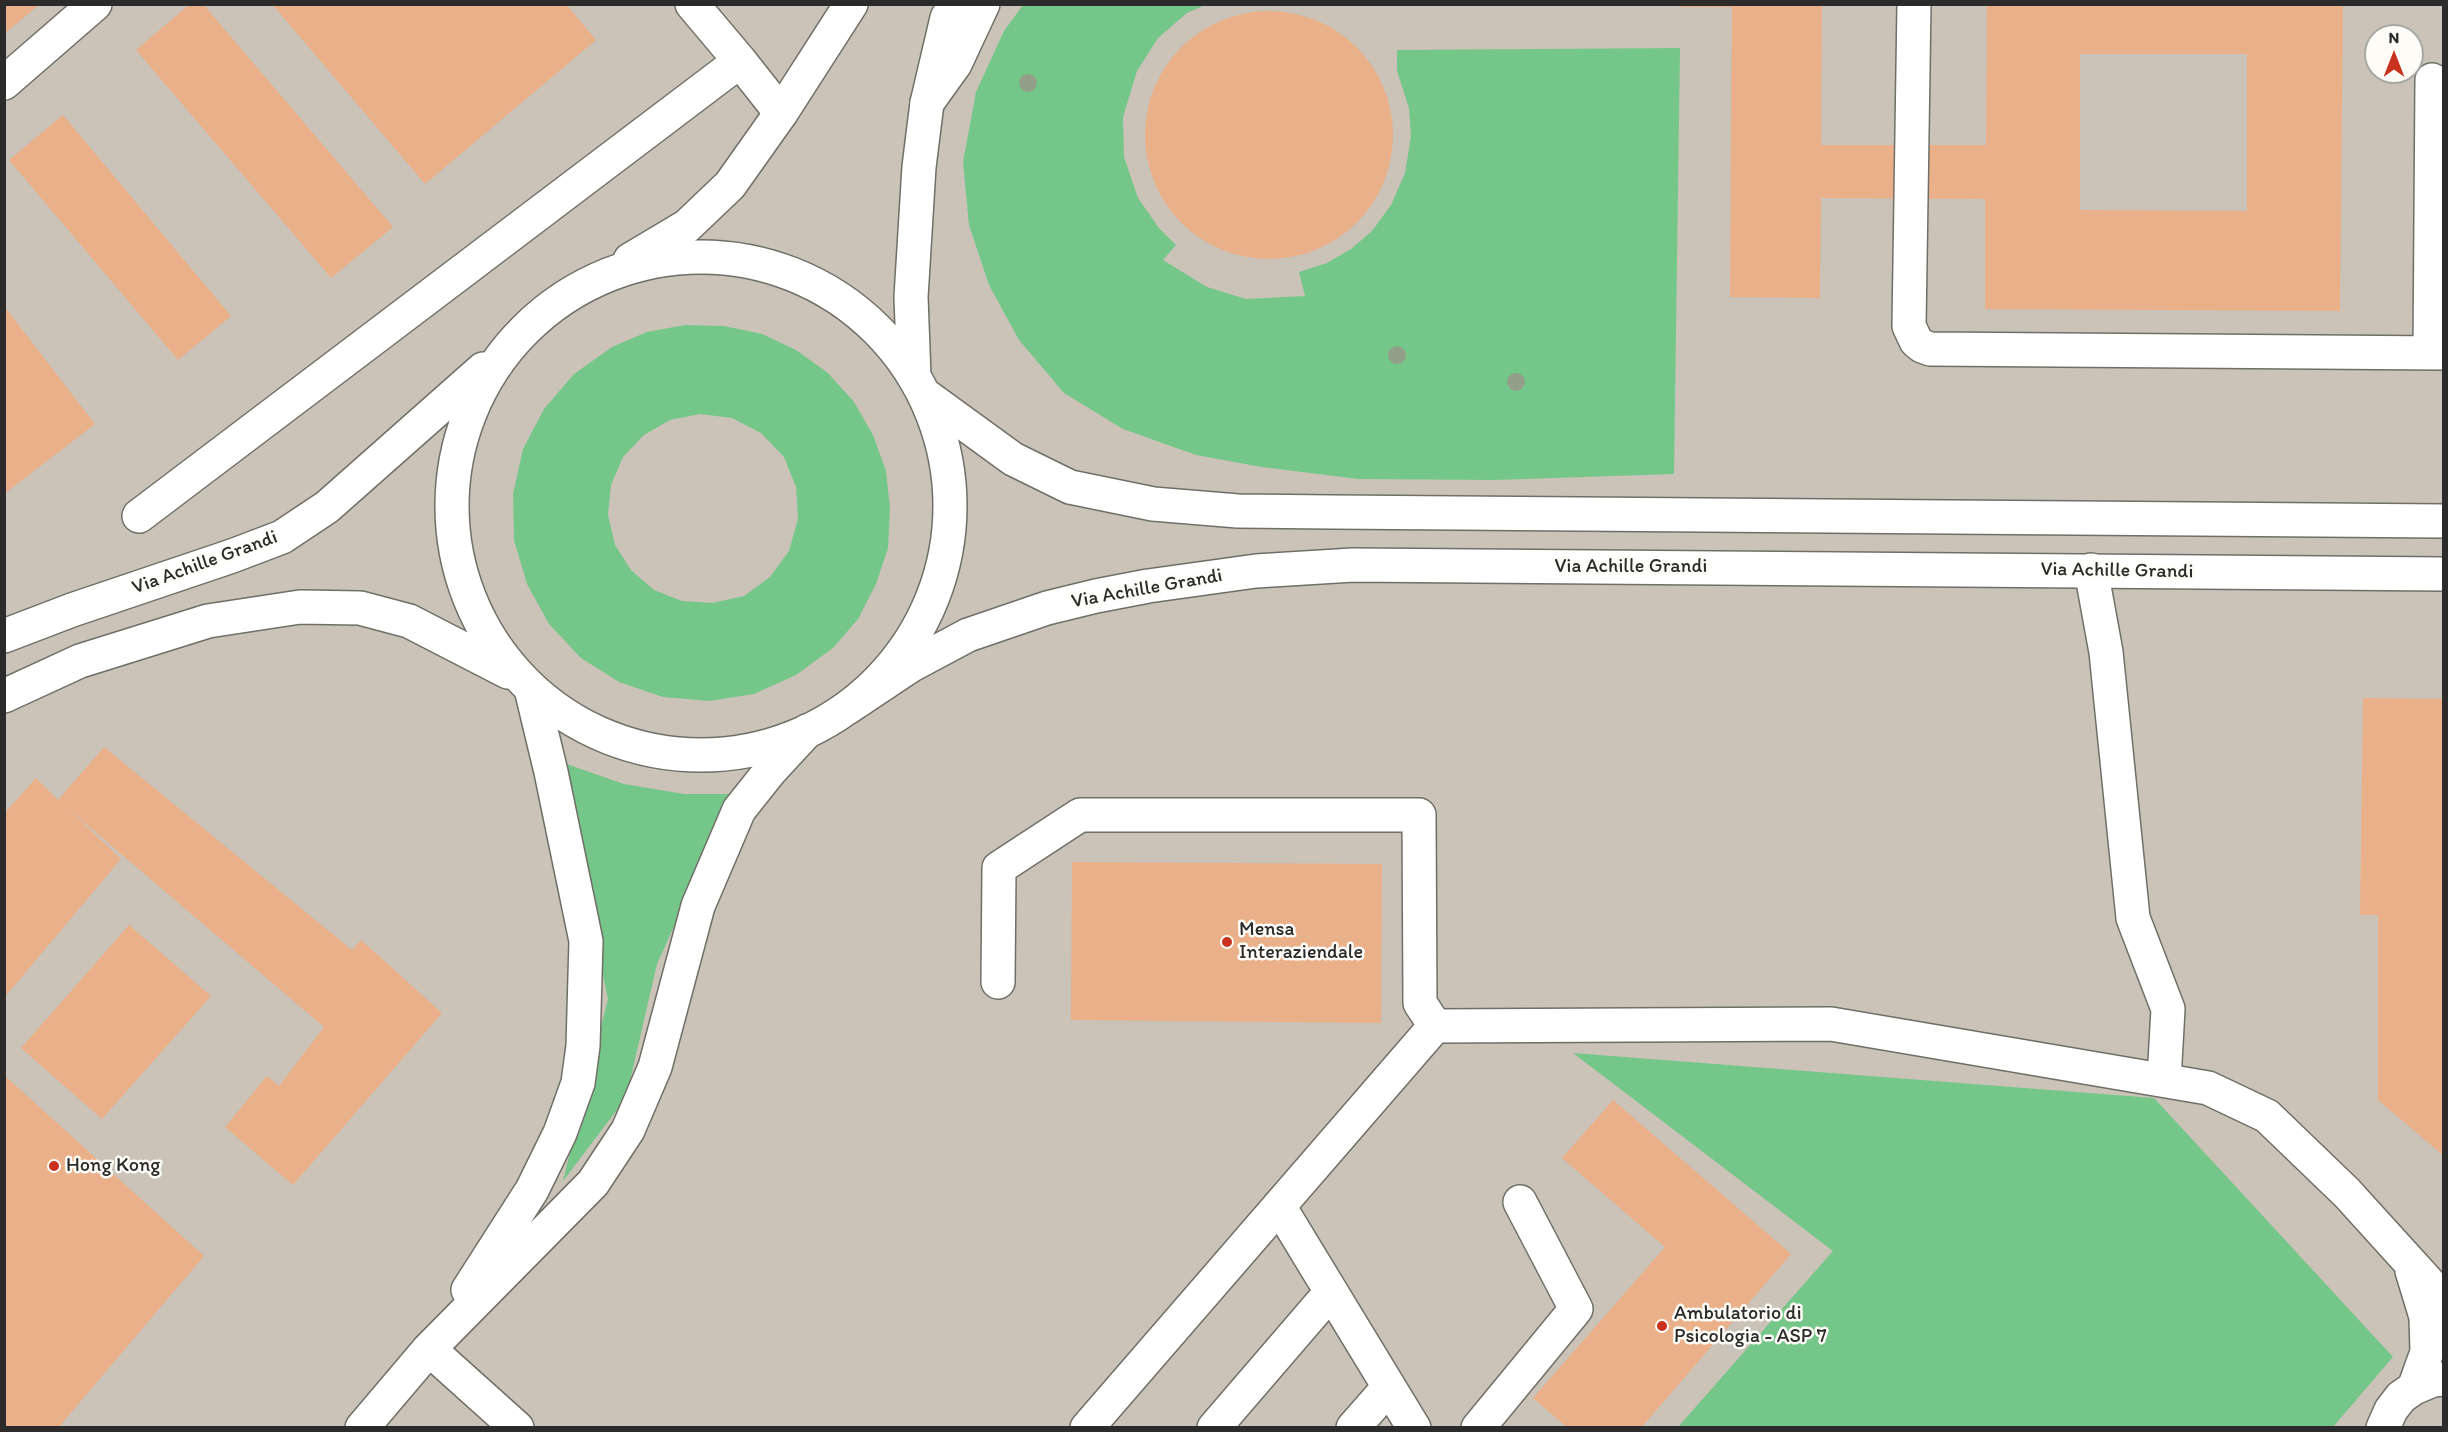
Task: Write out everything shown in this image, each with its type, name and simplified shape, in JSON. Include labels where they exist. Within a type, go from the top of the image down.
[{"type":"main road","points":[[4,83],[96,4]]},
{"type":"main road","points":[[692,4],[781,113]]},
{"type":"main road","points":[[429,1349],[532,1190],[560,1133],[578,1083],[583,1046],[586,941],[551,772],[524,683],[489,639],[468,597],[455,552],[451,505],[455,458],[469,414],[490,372],[519,335],[555,304],[687,226],[730,185],[781,113],[851,4]]},
{"type":"main road","points":[[955,4],[947,18],[927,103],[915,215],[911,286],[919,386],[1013,459],[1070,487],[1153,504],[1238,511],[2444,521]]},
{"type":"main road","points":[[927,103],[955,64],[983,4]]},
{"type":"main road","points":[[1914,4],[1909,326],[1916,341],[1930,349],[2437,353],[2432,80]]},
{"type":"main road","points":[[139,516],[740,61]]},
{"type":"main road","points":[[4,696],[80,661],[208,621],[300,608],[360,608],[409,621],[449,640],[524,683],[570,719],[614,740],[662,752],[712,754],[760,747],[807,731],[847,708],[885,675],[915,635],[939,580],[948,542],[951,492],[943,442],[919,386],[886,339],[854,309],[816,285],[773,268],[730,259],[684,258],[640,265],[597,280]]},
{"type":"main road","name":"Via Achille Grandi","points":[[4,636],[282,537],[327,507],[519,335]]},
{"type":"main road","name":"Via Achille Grandi","points":[[847,708],[910,666],[968,635],[1047,608],[1148,586],[1256,571],[1353,566],[2444,574]]},
{"type":"main road","points":[[2091,570],[2106,652],[2133,918],[2168,1009],[2164,1080]]},
{"type":"main road","points":[[362,1428],[429,1349],[593,1183],[628,1130],[655,1067],[698,906],[739,810],[770,771],[807,731]]},
{"type":"main road","points":[[998,982],[999,868],[1080,815],[1419,815],[1420,1003],[1434,1026]]},
{"type":"main road","points":[[1087,1428],[1434,1026],[1831,1024],[2208,1088],[2266,1116],[2347,1193],[2444,1300]]},
{"type":"main road","points":[[1478,1428],[1576,1309],[1520,1202]]},
{"type":"main road","points":[[1279,1206],[1414,1428]]},
{"type":"main road","points":[[2383,1428],[2391,1410],[2402,1397],[2429,1384],[2426,1317],[2410,1264]]},
{"type":"main road","points":[[1214,1428],[1331,1292]]},
{"type":"main road","points":[[429,1349],[516,1428]]},
{"type":"main road","points":[[1353,1428],[1389,1387]]},
{"type":"shaded area","points":[[5,5],[2443,5],[2443,1427],[5,1428]]},
{"type":"green space","points":[[1023,5],[1205,5],[1187,13],[1158,38],[1137,71],[1123,117],[1124,157],[1138,198],[1159,228],[1176,245],[1163,260],[1207,287],[1246,299],[1305,296],[1299,272],[1327,263],[1351,249],[1372,231],[1391,205],[1405,173],[1411,136],[1409,108],[1397,71],[1397,50],[1680,48],[1674,474],[1495,480],[1358,479],[1262,467],[1196,455],[1123,429],[1064,393],[1019,340],[989,285],[969,225],[963,162],[976,92],[1004,31]]},
{"type":"green space","points":[[685,325],[724,326],[762,334],[796,350],[828,373],[854,402],[873,435],[886,471],[890,509],[888,548],[876,584],[858,619],[833,648],[796,675],[754,694],[709,701],[663,697],[619,682],[581,658],[549,624],[527,584],[514,540],[513,494],[523,449],[544,409],[574,374],[612,347],[647,332]],"holes":[[[700,414],[732,418],[761,433],[784,457],[796,487],[798,519],[789,551],[770,577],[744,596],[712,603],[682,601],[654,590],[631,570],[615,545],[608,515],[611,485],[623,457],[644,435],[670,420]]]},
{"type":"green space","points":[[558,761],[624,784],[684,794],[734,794],[657,964],[626,1098],[563,1181],[608,999]]},
{"type":"green space","points":[[1573,1053],[2154,1098],[2393,1357],[2333,1427],[1678,1427],[1833,1251]]},
{"type":"building","points":[[4,4],[40,4],[4,34]]},
{"type":"building","points":[[190,4],[203,4],[393,227],[331,278],[136,50]]},
{"type":"building","points":[[272,4],[566,4],[596,40],[425,184]]},
{"type":"building","points":[[1680,4],[1822,4],[1821,145],[1986,145],[1987,4],[2343,4],[2340,311],[1985,309],[1985,199],[1821,198],[1820,298],[1730,297],[1732,7],[1680,7]],"holes":[[[2080,54],[2247,54],[2247,211],[2080,210]]]},
{"type":"building","points":[[1269,11],[1305,17],[1327,26],[1347,39],[1365,57],[1378,77],[1387,99],[1393,135],[1387,171],[1378,193],[1365,213],[1347,231],[1327,244],[1305,253],[1269,259],[1233,253],[1211,244],[1191,231],[1173,213],[1160,193],[1151,171],[1145,135],[1151,99],[1160,77],[1173,57],[1191,39],[1211,26],[1233,17]]},
{"type":"building","points":[[63,115],[231,316],[178,360],[9,160]]},
{"type":"building","points":[[4,306],[95,424],[4,494]]},
{"type":"building","points":[[2363,698],[2444,699],[2444,1156],[2378,1100],[2378,915],[2360,915]]},
{"type":"building","points":[[104,747],[352,950],[361,940],[442,1013],[293,1185],[225,1127],[267,1076],[279,1086],[324,1027],[66,807],[121,859],[4,998],[4,814],[36,778],[58,800]]},
{"type":"building","name":"Mensa Interaziendale","points":[[1072,862],[1382,864],[1381,1023],[1071,1020]]},
{"type":"building","points":[[129,925],[211,996],[102,1119],[21,1048]]},
{"type":"building","name":"Hong Kong","points":[[4,1075],[204,1256],[58,1428],[4,1428]]},
{"type":"building","name":"Ambulatorio di Psicologia - ASP 7","points":[[1613,1100],[1791,1254],[1641,1428],[1568,1428],[1533,1398],[1665,1247],[1562,1158]]},
{"type":"place","name":"Mensa Interaziendale","points":[[1227,942]]},
{"type":"place","name":"Hong Kong","points":[[54,1166]]},
{"type":"place","name":"Ambulatorio di Psicologia - ASP 7","points":[[1662,1326]]}]
